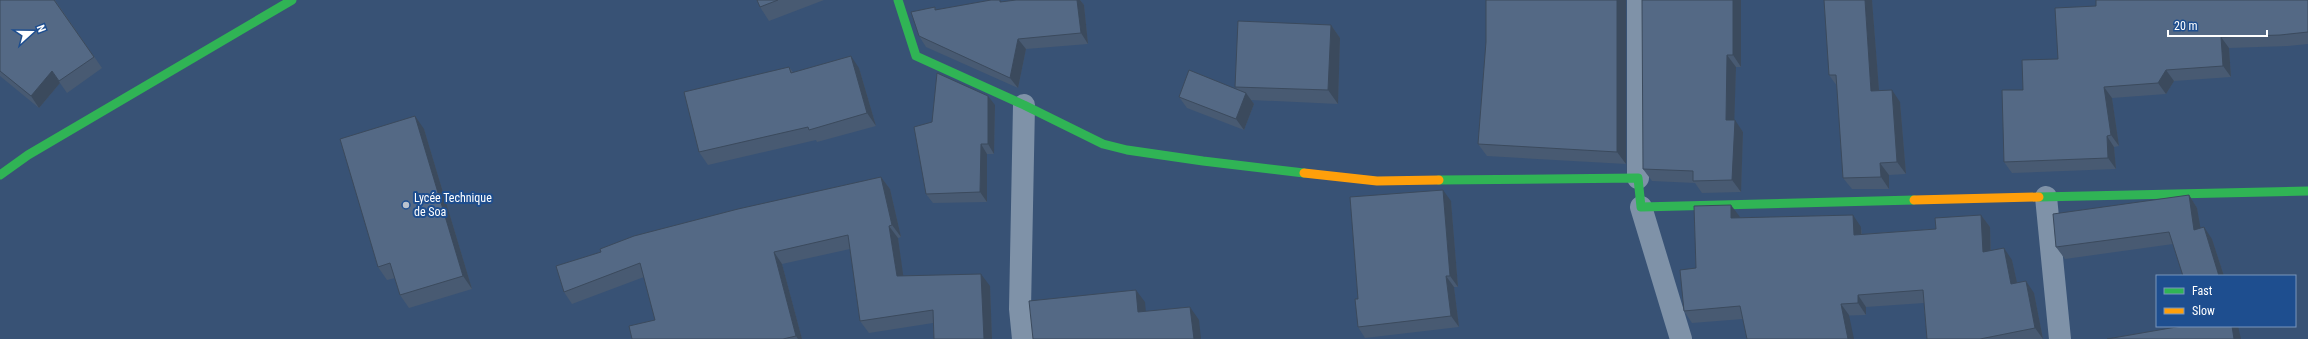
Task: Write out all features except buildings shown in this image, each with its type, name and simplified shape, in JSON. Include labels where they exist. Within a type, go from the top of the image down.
[{"type":"street","points":[[0,176],[28,155],[292,0]]},
{"type":"street","points":[[898,0],[916,56],[1024,105],[1103,144],[1127,150],[1203,161],[1377,181],[1638,178]]},
{"type":"street","points":[[1638,0],[1638,178],[1641,207],[1681,339]]},
{"type":"street","points":[[1023,339],[1020,309],[1024,105]]},
{"type":"street","points":[[1641,207],[2308,192]]},
{"type":"street","points":[[2046,197],[2060,339]]},
{"type":"traffic: fast","points":[[0,175],[28,155],[292,0]]},
{"type":"traffic: fast","points":[[898,0],[916,56],[1024,105],[1103,144],[1127,150],[1203,161],[1304,173]]},
{"type":"traffic: fast","points":[[1439,180],[1638,178],[1641,207],[1914,200]]},
{"type":"traffic: fast","points":[[2039,197],[2308,191]]},
{"type":"traffic: slow","points":[[1304,173],[1377,181],[1439,180]]},
{"type":"traffic: slow","points":[[1914,200],[2039,197]]},
{"type":"place","name":"Lycée Technique de Soa","points":[[406,205]]}]
